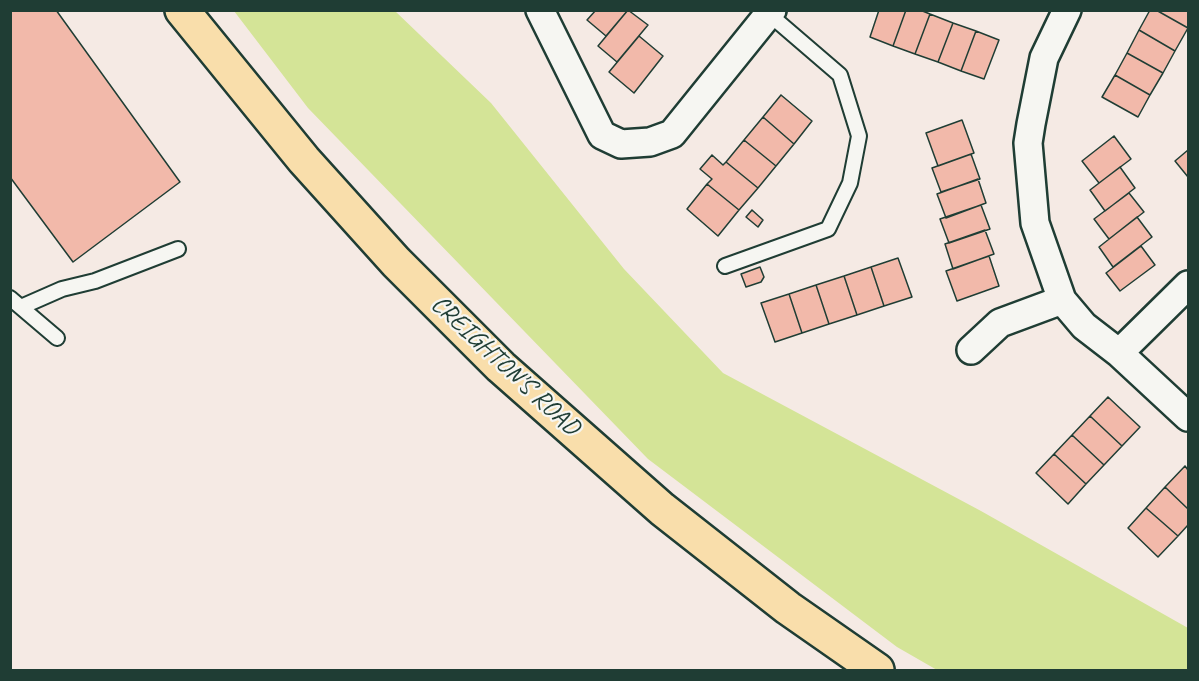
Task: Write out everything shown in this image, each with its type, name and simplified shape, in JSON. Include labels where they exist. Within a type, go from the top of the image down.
[{"type":"highway","name":"CREIGHTON'S ROAD","points":[[182,10],[303,160],[396,262],[501,367],[662,509],[788,608],[877,670]]},
{"type":"street","points":[[540,10],[602,135],[621,144],[650,142],[672,134],[770,12]]},
{"type":"street","points":[[1067,10],[1044,58],[1028,143],[1035,223],[1062,300],[1084,326],[1119,353],[1188,417]]},
{"type":"street","points":[[1119,353],[1188,285]]},
{"type":"street","points":[[971,350],[1000,323],[1062,300]]},
{"type":"lane","points":[[725,266],[828,229],[850,183],[859,136],[840,75],[770,12]]},
{"type":"lane","points":[[16,302],[95,281],[178,249]]},
{"type":"lane","points":[[16,302],[57,338]]},
{"type":"green space","points":[[234,11],[395,11],[491,103],[624,269],[723,373],[981,511],[1188,628],[1188,670],[937,670],[897,647],[648,459],[308,108]]},
{"type":"building","points":[[10,10],[56,10],[180,182],[73,262],[10,177]]},
{"type":"building","points":[[596,10],[628,10],[606,36],[587,20]]},
{"type":"building","points":[[628,10],[648,25],[617,62],[598,46]]},
{"type":"building","points":[[879,10],[906,10],[893,46],[870,37]]},
{"type":"building","points":[[906,10],[920,10],[930,14],[915,54],[893,46]]},
{"type":"building","points":[[1150,10],[1156,10],[1188,28],[1175,51],[1139,30]]},
{"type":"building","points":[[1156,10],[1188,10],[1188,28]]},
{"type":"building","points":[[930,14],[953,23],[938,62],[915,54]]},
{"type":"building","points":[[953,23],[976,31],[961,71],[938,62]]},
{"type":"building","points":[[1139,30],[1175,51],[1163,73],[1127,53]]},
{"type":"building","points":[[976,31],[999,40],[984,79],[961,71]]},
{"type":"building","points":[[639,36],[663,56],[634,93],[609,72]]},
{"type":"building","points":[[1127,53],[1163,73],[1150,95],[1115,75]]},
{"type":"building","points":[[1115,75],[1150,95],[1138,117],[1102,97]]},
{"type":"building","points":[[781,95],[812,121],[794,144],[763,117]]},
{"type":"building","points":[[763,117],[794,144],[776,166],[744,140]]},
{"type":"building","points":[[962,120],[974,153],[938,166],[926,133]]},
{"type":"building","points":[[1114,136],[1131,159],[1099,183],[1082,161]]},
{"type":"building","points":[[744,140],[776,166],[758,188],[726,162]]},
{"type":"building","points":[[1188,150],[1188,177],[1175,161]]},
{"type":"building","points":[[971,154],[980,179],[941,192],[932,168]]},
{"type":"building","points":[[712,155],[723,165],[726,162],[758,188],[739,210],[707,184],[712,179],[700,169]]},
{"type":"building","points":[[1120,167],[1135,188],[1105,211],[1090,190]]},
{"type":"building","points":[[978,179],[986,203],[946,218],[937,194]]},
{"type":"building","points":[[707,184],[739,210],[718,236],[687,209]]},
{"type":"building","points":[[1129,193],[1144,212],[1109,239],[1094,219]]},
{"type":"building","points":[[981,205],[990,229],[949,243],[940,219]]},
{"type":"building","points":[[752,210],[763,220],[758,227],[746,217]]},
{"type":"building","points":[[1137,217],[1152,237],[1113,267],[1099,247]]},
{"type":"building","points":[[985,230],[994,254],[953,269],[945,244]]},
{"type":"building","points":[[1141,246],[1155,265],[1120,291],[1106,273]]},
{"type":"building","points":[[989,256],[999,286],[957,301],[946,271]]},
{"type":"building","points":[[898,258],[912,297],[884,306],[871,267]]},
{"type":"building","points":[[760,267],[764,277],[761,282],[746,287],[741,274]]},
{"type":"building","points":[[871,267],[884,306],[857,315],[844,276]]},
{"type":"building","points":[[844,276],[857,315],[829,324],[816,285]]},
{"type":"building","points":[[816,285],[829,324],[802,333],[789,294]]},
{"type":"building","points":[[789,294],[802,333],[775,342],[761,303]]},
{"type":"building","points":[[1108,397],[1140,427],[1122,446],[1090,416]]},
{"type":"building","points":[[1090,416],[1122,446],[1104,465],[1072,435]]},
{"type":"building","points":[[1072,435],[1104,465],[1086,484],[1054,454]]},
{"type":"building","points":[[1054,454],[1086,484],[1068,504],[1036,473]]},
{"type":"building","points":[[1185,466],[1188,470],[1188,509],[1165,487]]},
{"type":"building","points":[[1165,487],[1188,509],[1188,525],[1178,536],[1146,508]]},
{"type":"building","points":[[1146,508],[1178,536],[1158,557],[1128,528]]}]
